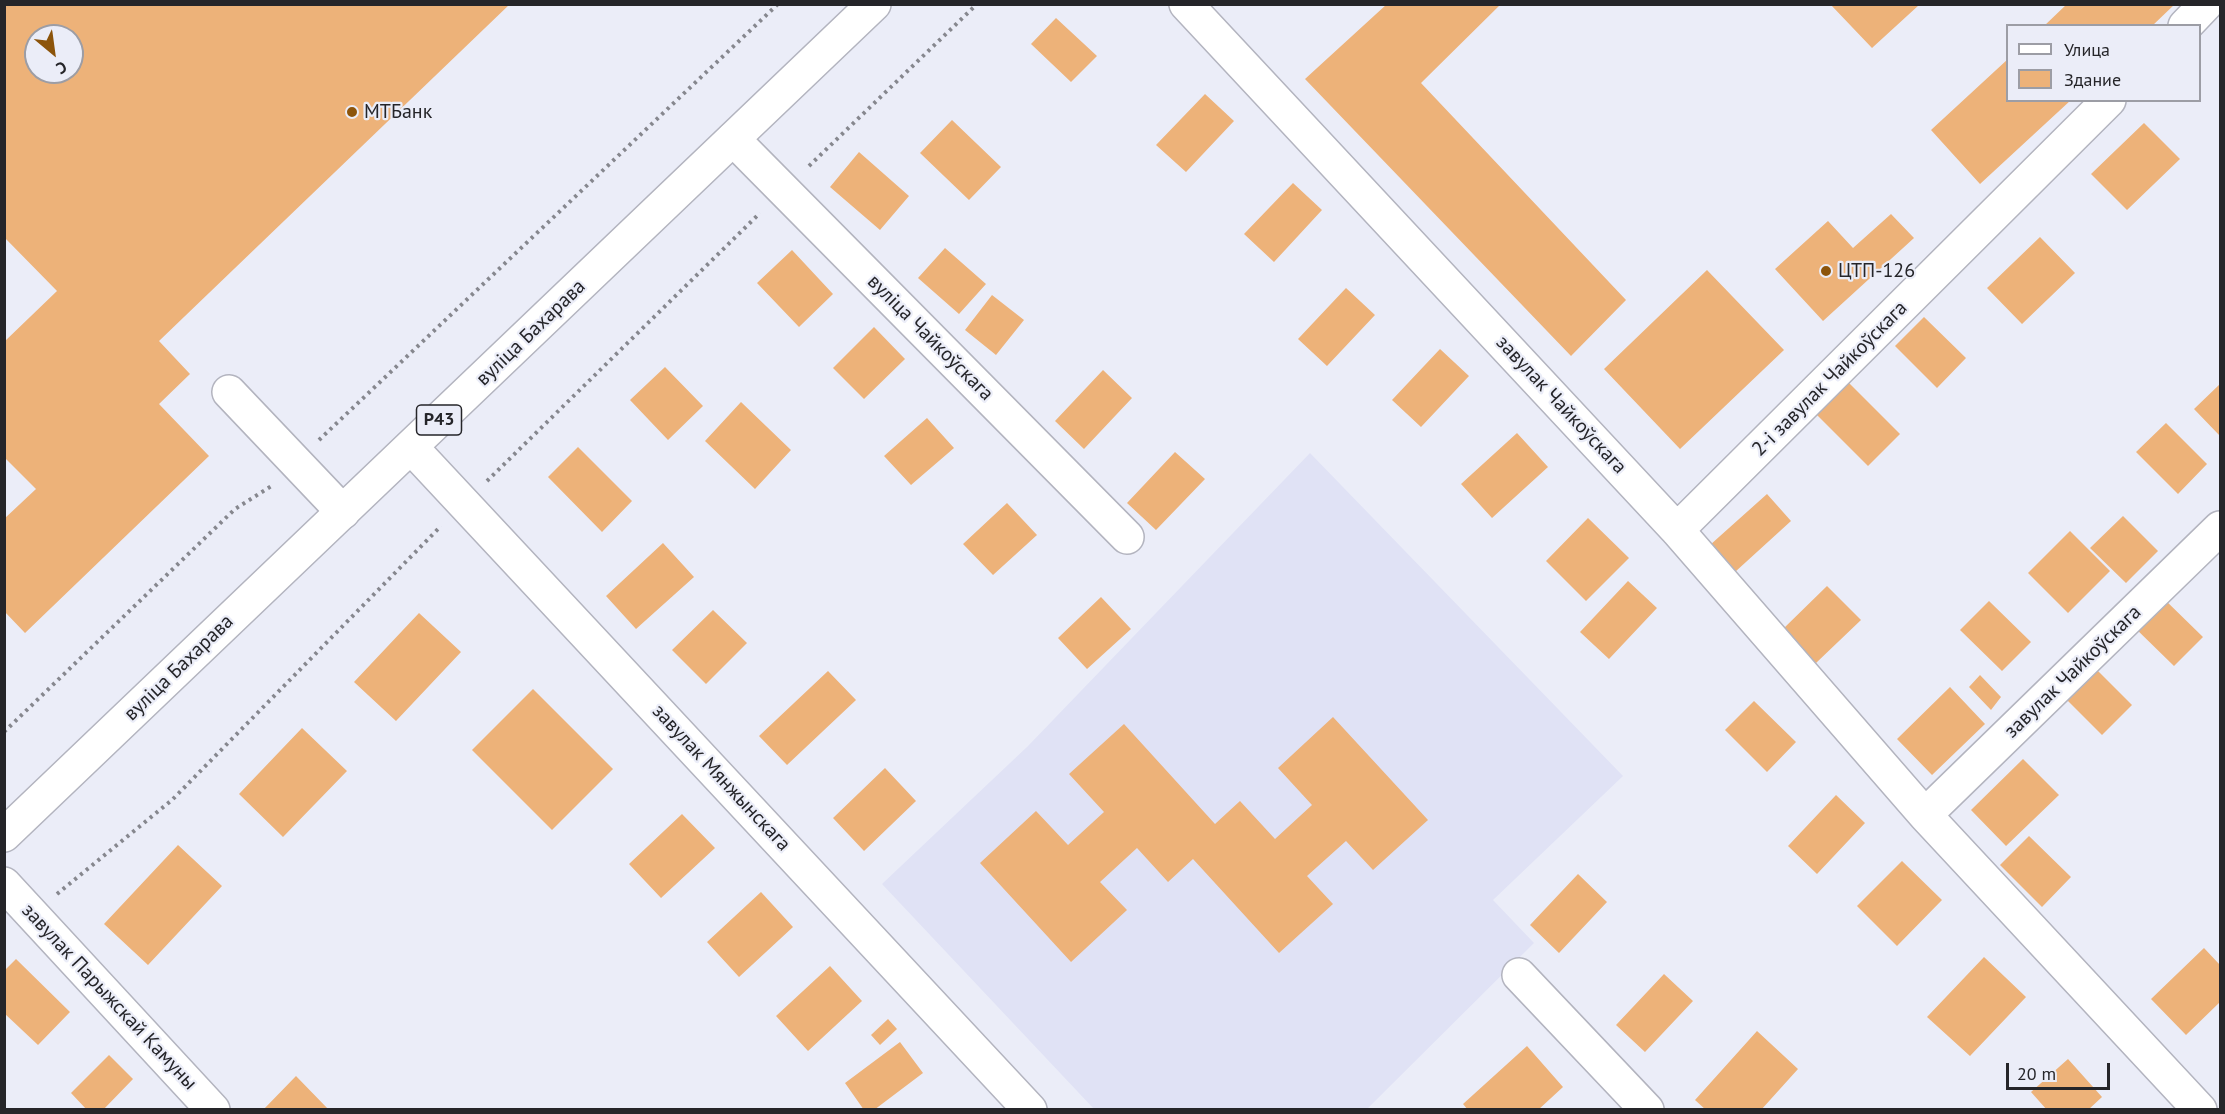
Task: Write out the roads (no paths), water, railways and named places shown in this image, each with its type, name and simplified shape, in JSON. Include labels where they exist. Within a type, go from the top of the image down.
[{"type":"street","name":"вуліца Бахарава","points":[[4,835],[874,4]]},
{"type":"street","name":"завулак Чайкоўскага","points":[[1186,4],[1677,530],[1925,815],[2200,1110]]},
{"type":"street","points":[[2187,24],[2206,4]]},
{"type":"street","name":"2-і завулак Чайкоўскага","points":[[1677,530],[2107,102]]},
{"type":"street","name":"вуліца Чайкоўскага","points":[[733,139],[1126,537]]},
{"type":"street","points":[[229,392],[343,512]]},
{"type":"street","name":"завулак Мянжынскага","points":[[411,447],[1030,1110]]},
{"type":"street","name":"завулак Чайкоўскага","points":[[1925,815],[2220,528]]},
{"type":"street","name":"завулак Парыжскай Камуны","points":[[4,884],[213,1110]]},
{"type":"street","points":[[1519,975],[1647,1110]]},
{"type":"place","name":"МТБанк","points":[[352,112]]},
{"type":"place","name":"ЦТП-126","points":[[1826,271]]}]
